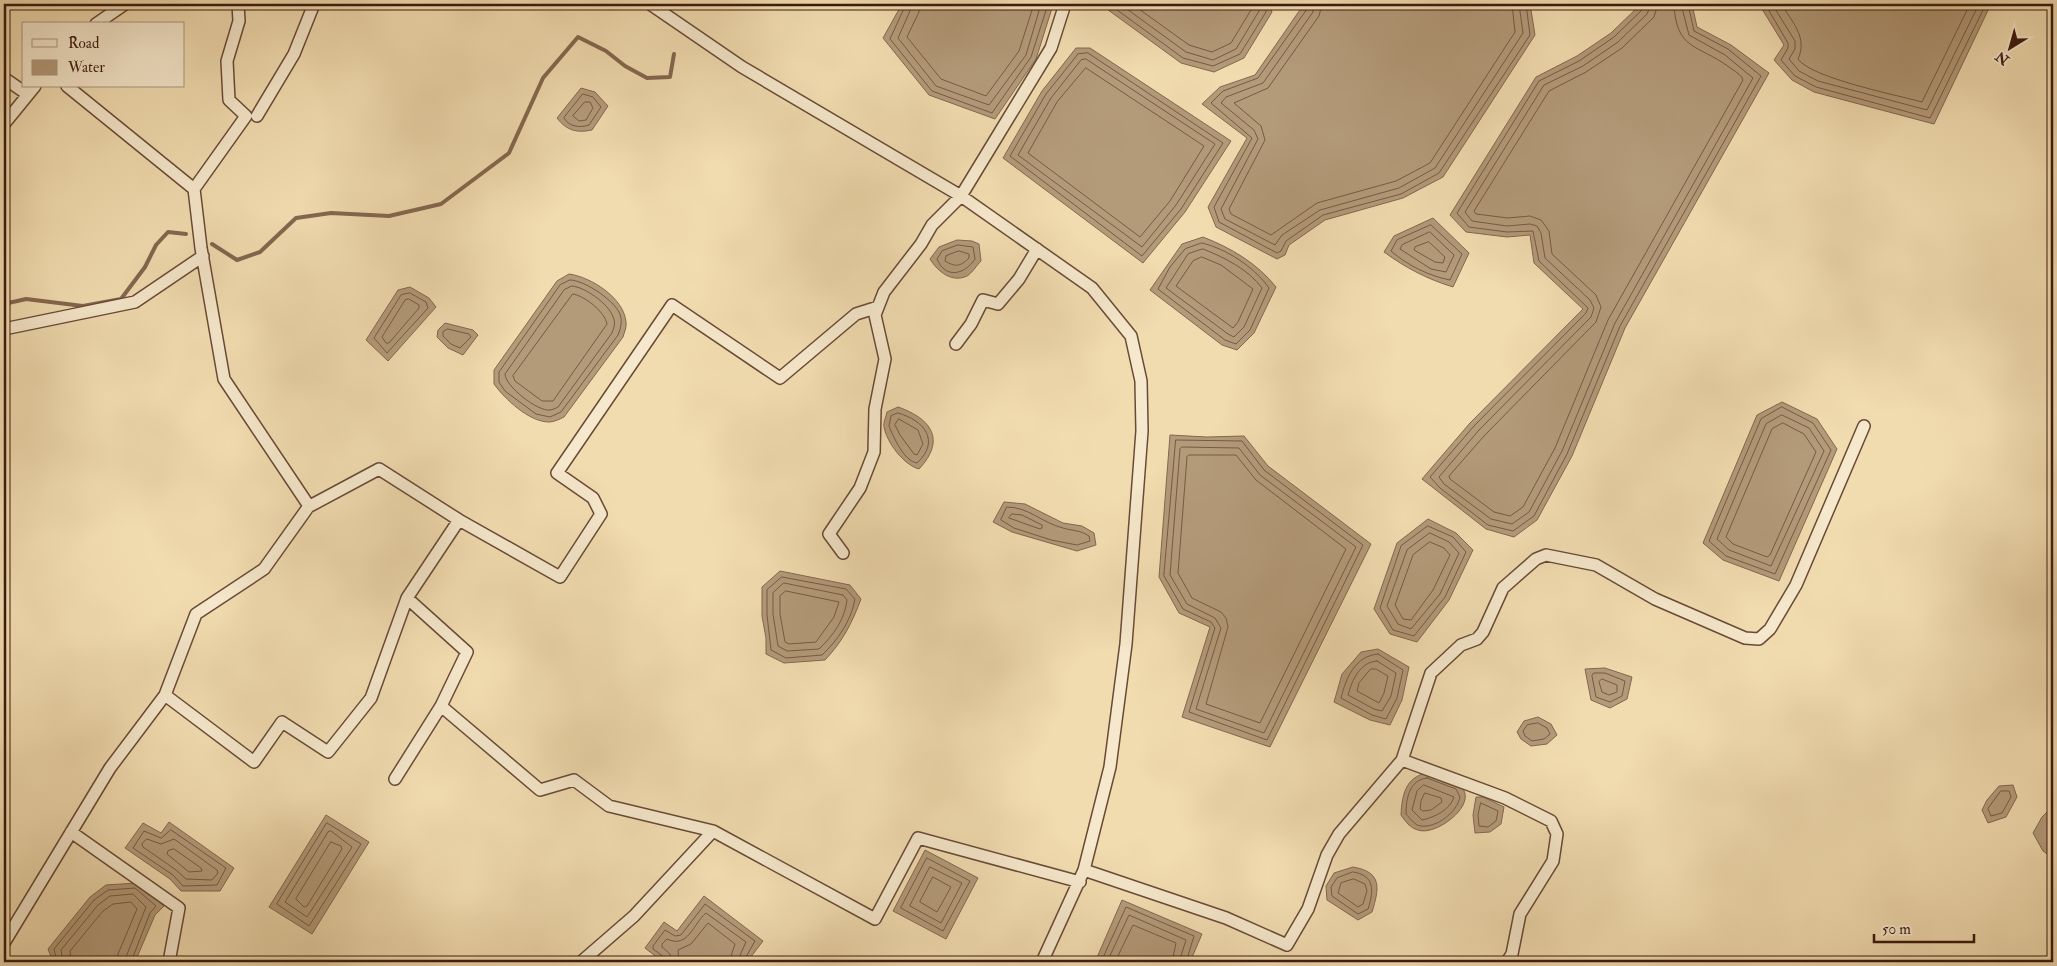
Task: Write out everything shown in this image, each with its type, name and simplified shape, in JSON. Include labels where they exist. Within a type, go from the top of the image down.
[{"type":"street","points":[[99,22],[125,4]]},
{"type":"street","points":[[238,4],[239,21],[227,61],[229,100],[246,116],[194,188],[203,256],[224,379],[308,507]]},
{"type":"street","points":[[257,116],[294,54],[314,4]]},
{"type":"street","points":[[650,4],[742,67],[961,196],[1092,288],[1132,336],[1141,381],[1142,440],[1126,644],[1110,767],[1080,882],[1042,962]]},
{"type":"street","points":[[843,553],[829,534],[860,488],[874,452],[875,409],[885,359],[875,315],[884,292],[922,244],[932,225],[961,196],[1051,48],[1065,4]]},
{"type":"street","points":[[4,78],[22,86]]},
{"type":"street","points":[[69,88],[194,188]]},
{"type":"street","points":[[4,124],[31,90]]},
{"type":"street","points":[[956,344],[971,324],[983,300],[998,304],[1019,279],[1037,249]]},
{"type":"street","points":[[4,329],[135,302],[203,256]]},
{"type":"street","points":[[4,943],[110,768],[165,695],[196,614],[264,569],[308,507],[379,469],[458,520],[560,577],[601,514],[593,498],[557,473],[672,305],[780,378],[856,314],[878,307]]},
{"type":"street","points":[[1084,870],[1226,918],[1287,945],[1308,909],[1327,855],[1339,834],[1402,760],[1431,674],[1461,646],[1477,639],[1483,632],[1504,588],[1528,565],[1546,555],[1596,565],[1655,599],[1745,638],[1760,639],[1770,629],[1796,585],[1864,426]]},
{"type":"street","points":[[165,695],[254,762],[282,722],[328,752],[371,698],[407,598],[458,520]]},
{"type":"street","points":[[394,779],[441,706],[468,652],[407,598]]},
{"type":"street","points":[[441,706],[540,790],[574,780],[609,806],[713,831],[874,919],[918,838],[1080,882]]},
{"type":"street","points":[[1402,760],[1505,798],[1551,821],[1558,834],[1553,861],[1520,914],[1512,954],[1507,962]]},
{"type":"street","points":[[581,962],[634,916],[713,831]]},
{"type":"street","points":[[71,832],[179,908],[169,962]]},
{"type":"water","points":[[902,4],[1053,5],[1036,59],[995,119],[929,95],[883,38]]},
{"type":"water","points":[[1100,4],[1269,4],[1272,12],[1244,58],[1214,72],[1181,63]]},
{"type":"water","points":[[1304,4],[1530,4],[1535,35],[1443,177],[1403,198],[1325,220],[1289,245],[1285,255],[1277,259],[1216,227],[1208,207],[1247,138],[1202,104],[1220,87],[1255,75]]},
{"type":"water","points":[[1641,4],[1692,4],[1697,27],[1731,45],[1769,73],[1625,328],[1572,456],[1537,520],[1514,537],[1486,529],[1422,479],[1470,423],[1583,309],[1534,263],[1530,235],[1507,237],[1466,232],[1450,215],[1536,77],[1577,56],[1611,33]]},
{"type":"water","points":[[1759,4],[1991,4],[1934,124],[1814,92],[1792,80],[1774,60],[1784,45]]},
{"type":"water","points":[[1076,48],[1090,48],[1231,141],[1185,212],[1143,263],[1003,158],[1042,91]]},
{"type":"water","points":[[581,88],[595,92],[608,106],[592,130],[573,130],[565,126],[557,118]]},
{"type":"water","points":[[1433,218],[1469,253],[1453,287],[1417,272],[1384,252],[1394,236]]},
{"type":"water","points":[[1203,237],[1243,257],[1269,278],[1276,287],[1254,333],[1237,350],[1222,345],[1150,290],[1182,244]]},
{"type":"water","points":[[957,240],[972,241],[979,244],[981,261],[973,271],[961,278],[951,277],[941,272],[930,259],[939,247]]},
{"type":"water","points":[[569,274],[587,279],[613,297],[624,313],[626,328],[623,337],[564,417],[551,422],[541,421],[518,409],[504,396],[494,384],[494,370],[557,281]]},
{"type":"water","points":[[410,287],[429,298],[436,307],[388,361],[366,340],[398,290]]},
{"type":"water","points":[[445,323],[473,330],[478,335],[463,355],[448,348],[437,337],[438,330]]},
{"type":"water","points":[[1782,402],[1817,419],[1837,449],[1779,581],[1723,560],[1703,543],[1757,415]]},
{"type":"water","points":[[898,407],[910,412],[927,424],[931,432],[933,440],[932,449],[919,469],[913,467],[902,458],[892,446],[886,433],[884,422],[887,412]]},
{"type":"water","points":[[1170,435],[1244,436],[1268,466],[1371,544],[1270,747],[1182,717],[1210,627],[1179,613],[1159,577]]},
{"type":"water","points":[[1004,502],[1025,504],[1063,523],[1082,526],[1094,533],[1096,545],[1077,551],[1012,532],[993,522]]},
{"type":"water","points":[[1428,519],[1456,533],[1473,550],[1449,600],[1417,642],[1390,634],[1374,609],[1397,543]]},
{"type":"water","points":[[780,571],[850,585],[861,599],[846,631],[837,646],[825,660],[784,663],[766,654],[766,638],[762,616],[762,587]]},
{"type":"water","points":[[1378,649],[1409,667],[1402,700],[1390,725],[1370,720],[1334,702],[1342,674],[1361,652]]},
{"type":"water","points":[[1605,668],[1632,677],[1627,699],[1610,708],[1591,700],[1585,669]]},
{"type":"water","points":[[1538,717],[1551,724],[1557,735],[1547,744],[1531,746],[1521,739],[1517,732],[1524,721]]},
{"type":"water","points":[[1427,773],[1448,779],[1459,785],[1465,792],[1465,800],[1461,809],[1454,816],[1445,823],[1426,831],[1413,828],[1401,815],[1402,801],[1409,783],[1420,775]]},
{"type":"water","points":[[2013,785],[2017,797],[2006,817],[1988,823],[1982,810],[1987,800],[1999,786]]},
{"type":"water","points":[[1476,797],[1483,797],[1504,807],[1501,824],[1490,832],[1475,833],[1473,815]]},
{"type":"water","points":[[2053,806],[2053,858],[2043,851],[2033,833],[2042,817]]},
{"type":"water","points":[[326,815],[369,842],[312,934],[269,907]]},
{"type":"water","points":[[169,822],[234,868],[220,891],[181,891],[170,879],[125,848],[143,823],[161,833]]},
{"type":"water","points":[[925,850],[978,878],[946,939],[893,911]]},
{"type":"water","points":[[1353,867],[1370,873],[1374,877],[1377,889],[1372,912],[1358,920],[1327,900],[1326,886],[1334,873]]},
{"type":"water","points":[[137,883],[164,906],[155,915],[135,962],[53,962],[48,949],[90,897],[106,885]]},
{"type":"water","points":[[704,896],[763,941],[747,962],[663,962],[645,948],[664,922],[677,931]]},
{"type":"water","points":[[1122,900],[1202,934],[1190,962],[1095,962]]},
{"type":"waterway","points":[[212,244],[237,260],[260,252],[296,218],[331,213],[389,216],[441,204],[509,153],[543,78],[578,37],[606,51],[625,66],[647,78],[670,77],[674,54]]},
{"type":"waterway","points":[[4,304],[26,299],[83,306],[121,299],[145,267],[156,245],[168,232],[186,234]]}]
